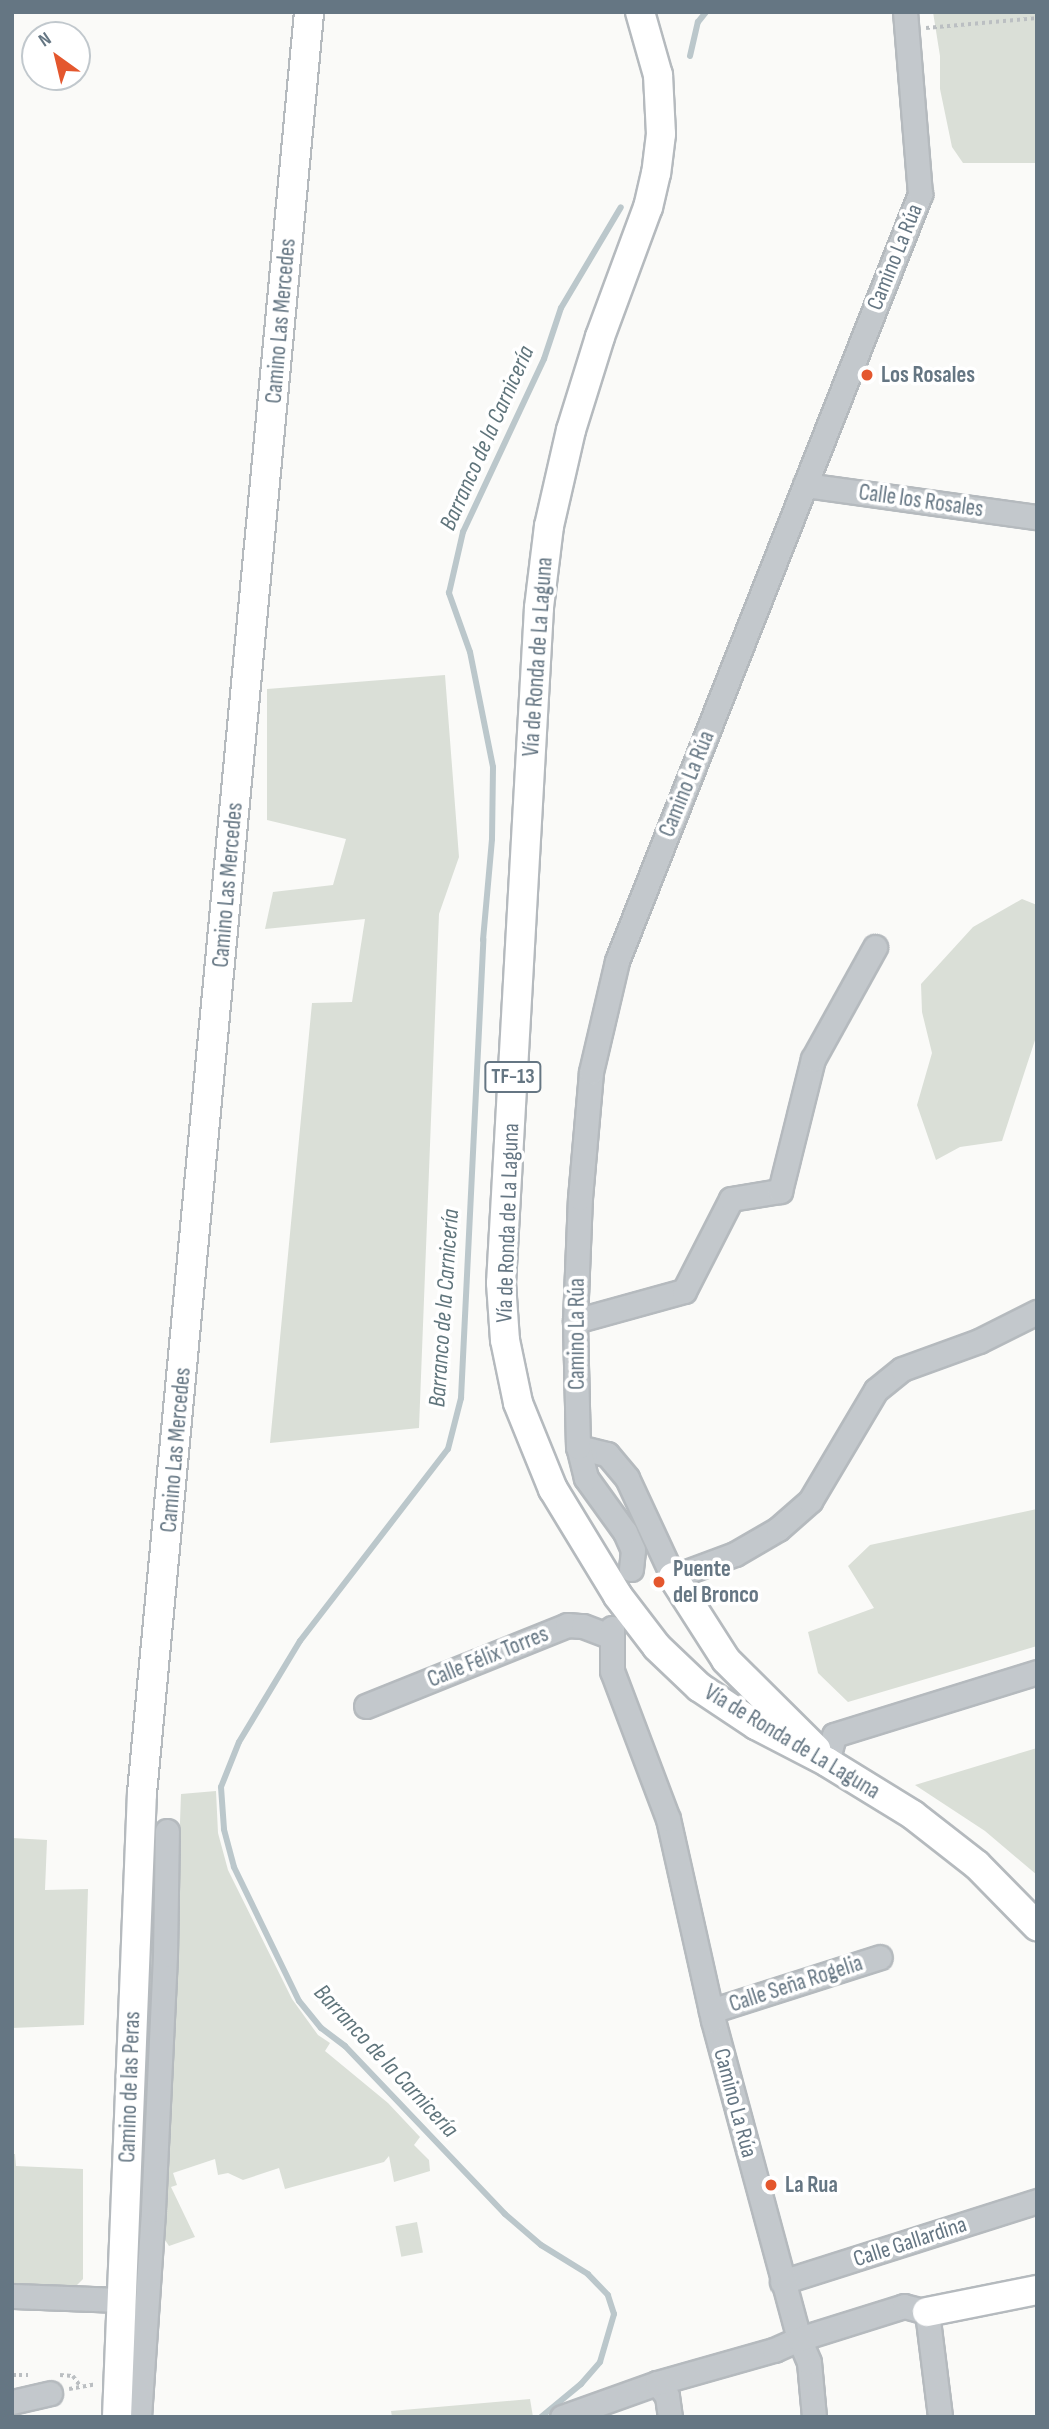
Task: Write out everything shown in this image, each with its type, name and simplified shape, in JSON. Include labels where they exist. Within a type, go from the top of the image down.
[{"type":"main road","name":"Camino Las Mercedes","points":[[145,1758],[309,12]]},
{"type":"main road","name":"Vía de Ronda de La Laguna","points":[[640,12],[658,75],[661,134],[656,173],[648,207],[600,337],[571,430],[549,526],[539,608],[501,1283],[505,1340],[518,1403],[552,1489],[618,1596],[657,1647],[699,1687],[756,1725],[827,1762],[913,1815],[977,1865],[1037,1927]]},
{"type":"main road","points":[[673,1577],[726,1660],[795,1725],[827,1762]]},
{"type":"main road","name":"Camino de las Peras","points":[[117,2417],[145,1758]]},
{"type":"main road","points":[[927,2312],[1037,2290]]},
{"type":"street","name":"Camino La Rúa","points":[[631,1569],[633,1550],[625,1532],[586,1478],[578,1447],[575,1321],[580,1198],[591,1072],[617,961],[920,194],[906,21]]},
{"type":"street","name":"Calle los Rosales","points":[[805,485],[1037,517]]},
{"type":"street","points":[[575,1321],[684,1291],[731,1199],[780,1191],[813,1059],[875,947]]},
{"type":"street","points":[[578,1447],[607,1454],[627,1478],[673,1577],[735,1554],[778,1529],[810,1501],[876,1390],[902,1369],[979,1340],[1037,1312]]},
{"type":"street","name":"Calle Félix Torres","points":[[366,1706],[567,1625],[612,1632]]},
{"type":"street","name":"Camino La Rúa","points":[[612,1632],[612,1671],[668,1819],[711,2011],[782,2282],[799,2339],[809,2362],[814,2417]]},
{"type":"street","points":[[827,1762],[834,1735],[1037,1672]]},
{"type":"street","points":[[139,2417],[154,2196],[165,1955],[167,1831]]},
{"type":"street","name":"Calle Seña Rogelia","points":[[711,2011],[880,1957]]},
{"type":"street","name":"Calle Gallardina","points":[[782,2282],[1037,2201]]},
{"type":"street","points":[[12,2296],[121,2300]]},
{"type":"street","points":[[562,2417],[657,2383],[774,2350],[799,2339],[904,2306],[927,2312],[940,2417]]},
{"type":"street","points":[[657,2383],[667,2396],[670,2417]]},
{"type":"street","points":[[12,2402],[50,2393]]},
{"type":"path","points":[[906,21],[1037,18]]},
{"type":"shaded area","points":[[933,12],[1037,12],[1037,163],[963,163],[952,147],[940,89],[940,56]]},
{"type":"shaded area","points":[[445,675],[459,857],[439,914],[419,1428],[270,1443],[312,1003],[352,1002],[365,919],[265,929],[273,892],[333,885],[346,839],[267,820],[267,689]]},
{"type":"shaded area","points":[[1022,899],[1037,905],[1037,1034],[1002,1141],[960,1147],[936,1160],[917,1105],[932,1053],[922,1012],[921,984],[973,927]]},
{"type":"shaded area","points":[[1037,1509],[1037,1646],[848,1702],[818,1673],[808,1632],[874,1608],[848,1566],[870,1545]]},
{"type":"shaded area","points":[[1037,1748],[1037,1875],[985,1831],[915,1785]]},
{"type":"shaded area","points":[[216,1791],[218,1833],[228,1870],[292,1999],[318,2035],[330,2043],[325,2051],[388,2103],[420,2137],[414,2145],[429,2160],[430,2171],[394,2182],[389,2156],[384,2162],[285,2189],[279,2168],[243,2180],[228,2173],[218,2175],[215,2159],[173,2173],[177,2185],[171,2187],[195,2237],[169,2246],[165,2240],[181,1794]]},
{"type":"shaded area","points":[[12,1838],[47,1840],[45,1890],[88,1889],[84,2025],[12,2028]]},
{"type":"shaded area","points":[[12,2154],[15,2154],[16,2166],[83,2169],[83,2279],[76,2286],[12,2285]]},
{"type":"shaded area","points":[[417,2222],[423,2252],[401,2257],[395,2226]]},
{"type":"shaded area","points":[[530,2399],[533,2417],[392,2417],[391,2411]]},
{"type":"waterway","points":[[690,56],[698,22],[706,12]]},
{"type":"waterway","name":"Barranco de la Carnicería","points":[[541,2417],[581,2384],[600,2362],[614,2314],[608,2295],[588,2274],[541,2245],[505,2214],[345,2046],[321,2028],[299,2001],[234,1867],[224,1829],[221,1787],[239,1742],[300,1641],[448,1449],[461,1398],[483,940],[492,839],[493,767],[470,652],[449,593],[463,532],[544,359],[561,308],[621,207]]},
{"type":"place","name":"Los Rosales","points":[[867,375]]},
{"type":"place","name":"Puente del Bronco","points":[[659,1582]]},
{"type":"place","name":"La Rua","points":[[771,2185]]}]
